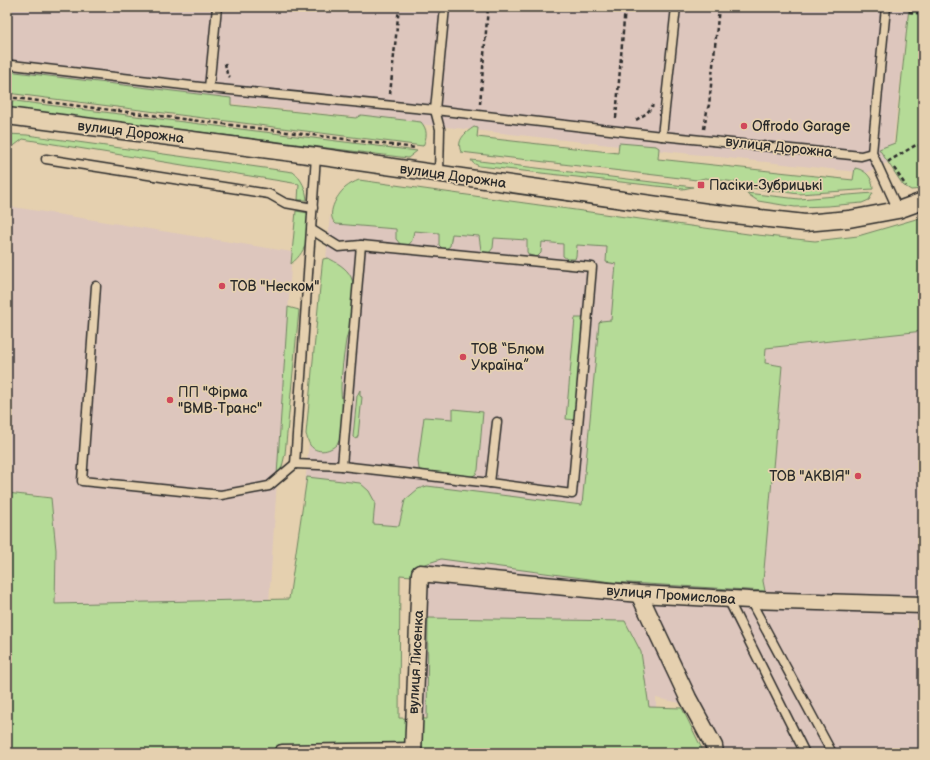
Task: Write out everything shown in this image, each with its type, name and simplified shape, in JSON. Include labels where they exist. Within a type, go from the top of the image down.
[{"type":"street","name":"вулиця Дорожна","points":[[7,116],[316,156],[707,212],[805,224],[849,219],[898,210],[923,201]]},
{"type":"street","name":"вулиця Промислова","points":[[420,573],[639,594],[750,600],[923,605]]},
{"type":"street","name":"вулиця Лисенка","points":[[282,753],[413,752],[420,573]]},
{"type":"street","points":[[639,594],[688,698],[714,746],[715,753]]},
{"type":"lane","points":[[208,88],[217,7]]},
{"type":"lane","points":[[439,174],[440,129],[434,110],[445,7]]},
{"type":"lane","points":[[662,136],[676,7]]},
{"type":"lane","points":[[886,7],[872,153],[898,210]]},
{"type":"lane","name":"вулиця Дорожна","points":[[12,65],[208,88],[434,110],[662,136],[861,156],[872,153]]},
{"type":"lane","points":[[295,464],[316,156]]},
{"type":"lane","points":[[46,159],[269,194],[285,203],[313,208]]},
{"type":"lane","points":[[96,286],[82,480],[221,495],[269,486],[295,464],[342,466],[572,494],[592,267],[361,245],[339,247],[312,230]]},
{"type":"lane","points":[[342,466],[361,245]]},
{"type":"lane","points":[[490,483],[497,422]]},
{"type":"lane","points":[[728,599],[805,753]]},
{"type":"lane","points":[[750,600],[832,753]]},
{"type":"path","points":[[397,95],[390,94],[399,7]]},
{"type":"path","points":[[487,107],[479,106],[488,7]]},
{"type":"path","points":[[619,120],[616,120],[625,7]]},
{"type":"path","points":[[704,131],[709,105],[719,7]]},
{"type":"path","points":[[909,12],[923,14]]},
{"type":"path","points":[[225,62],[227,74],[233,80]]},
{"type":"path","points":[[7,97],[416,148]]},
{"type":"path","points":[[631,120],[636,120],[647,113],[654,103]]},
{"type":"path","points":[[906,186],[889,161],[916,145],[923,146]]},
{"type":"shaded area","points":[[7,7],[909,7],[891,161],[866,173],[7,79]]},
{"type":"shaded area","points":[[7,206],[292,252],[260,740],[52,744],[56,550],[51,497],[7,493]]},
{"type":"shaded area","points":[[330,216],[332,221],[336,224],[629,249],[600,562],[781,366],[765,363],[766,348],[923,331],[923,753],[722,753],[699,707],[656,698],[656,719],[423,717],[406,711],[412,576],[301,567],[304,496]]},
{"type":"green space","points":[[909,7],[923,7],[923,189],[911,190],[903,185],[879,149],[895,143]]},
{"type":"green space","points":[[7,71],[231,98],[231,105],[356,118],[361,115],[421,122],[426,131],[426,137],[423,146],[7,93]]},
{"type":"green space","points":[[7,100],[417,151],[408,158],[7,108]]},
{"type":"green space","points":[[474,127],[478,128],[477,137],[618,153],[619,143],[656,146],[659,148],[658,159],[853,180],[855,168],[868,175],[872,181],[873,189],[799,194],[745,187],[735,182],[705,178],[697,180],[461,152],[460,144],[462,137]]},
{"type":"green space","points":[[7,134],[27,135],[293,172],[303,184],[307,200],[298,200],[299,184],[23,139],[7,151]]},
{"type":"green space","points":[[471,160],[693,187],[683,189],[479,166]]},
{"type":"green space","points":[[359,180],[748,234],[815,241],[858,236],[923,217],[923,331],[766,348],[765,363],[782,366],[763,581],[765,591],[612,582],[441,559],[416,567],[412,576],[400,575],[399,718],[427,719],[428,618],[625,621],[641,652],[649,707],[682,708],[704,753],[7,753],[7,493],[51,498],[56,550],[55,604],[289,599],[307,477],[360,483],[369,491],[375,502],[373,524],[399,526],[405,500],[418,489],[427,486],[582,505],[599,323],[601,321],[611,320],[616,264],[606,262],[607,247],[577,245],[575,259],[567,259],[563,256],[563,244],[542,242],[541,253],[537,257],[529,255],[527,252],[527,240],[494,238],[493,248],[489,253],[481,250],[479,236],[452,234],[450,246],[443,249],[439,245],[439,233],[414,231],[410,244],[401,245],[396,239],[396,229],[336,224],[333,220],[333,205],[339,195],[352,183]]},
{"type":"green space","points":[[746,193],[799,199],[873,193],[869,200],[862,203],[795,207],[758,201]]},
{"type":"green space","points":[[296,211],[308,213],[307,235],[302,253],[291,264]]},
{"type":"green space","points":[[328,258],[341,266],[351,277],[354,285],[355,301],[346,340],[342,370],[342,433],[338,443],[335,446],[331,449],[322,451],[313,448],[310,445],[306,434],[322,266],[323,259]]},
{"type":"green space","points":[[288,307],[299,310],[285,454],[282,467],[277,475]]},
{"type":"green space","points":[[575,318],[583,318],[575,420],[566,419]]},
{"type":"green space","points":[[360,390],[360,396],[362,397],[358,436],[356,439],[353,437],[357,396]]},
{"type":"green space","points":[[453,409],[483,412],[478,470],[476,474],[469,478],[423,473],[419,469],[418,461],[424,417],[453,419]]},
{"type":"place","name":"Offrodo Garage","points":[[744,126]]},
{"type":"place","name":"Пасіки-Зубрицькі","points":[[701,185]]},
{"type":"place","name":"ТОВ \"Неском\"","points":[[222,286]]},
{"type":"place","name":"ТОВ “Блюм Україна”","points":[[463,357]]},
{"type":"place","name":"ПП \"Фірма \"ВМВ-Транс\"","points":[[170,400]]},
{"type":"place","name":"ТОВ \"АКВІЯ\"","points":[[858,476]]}]
